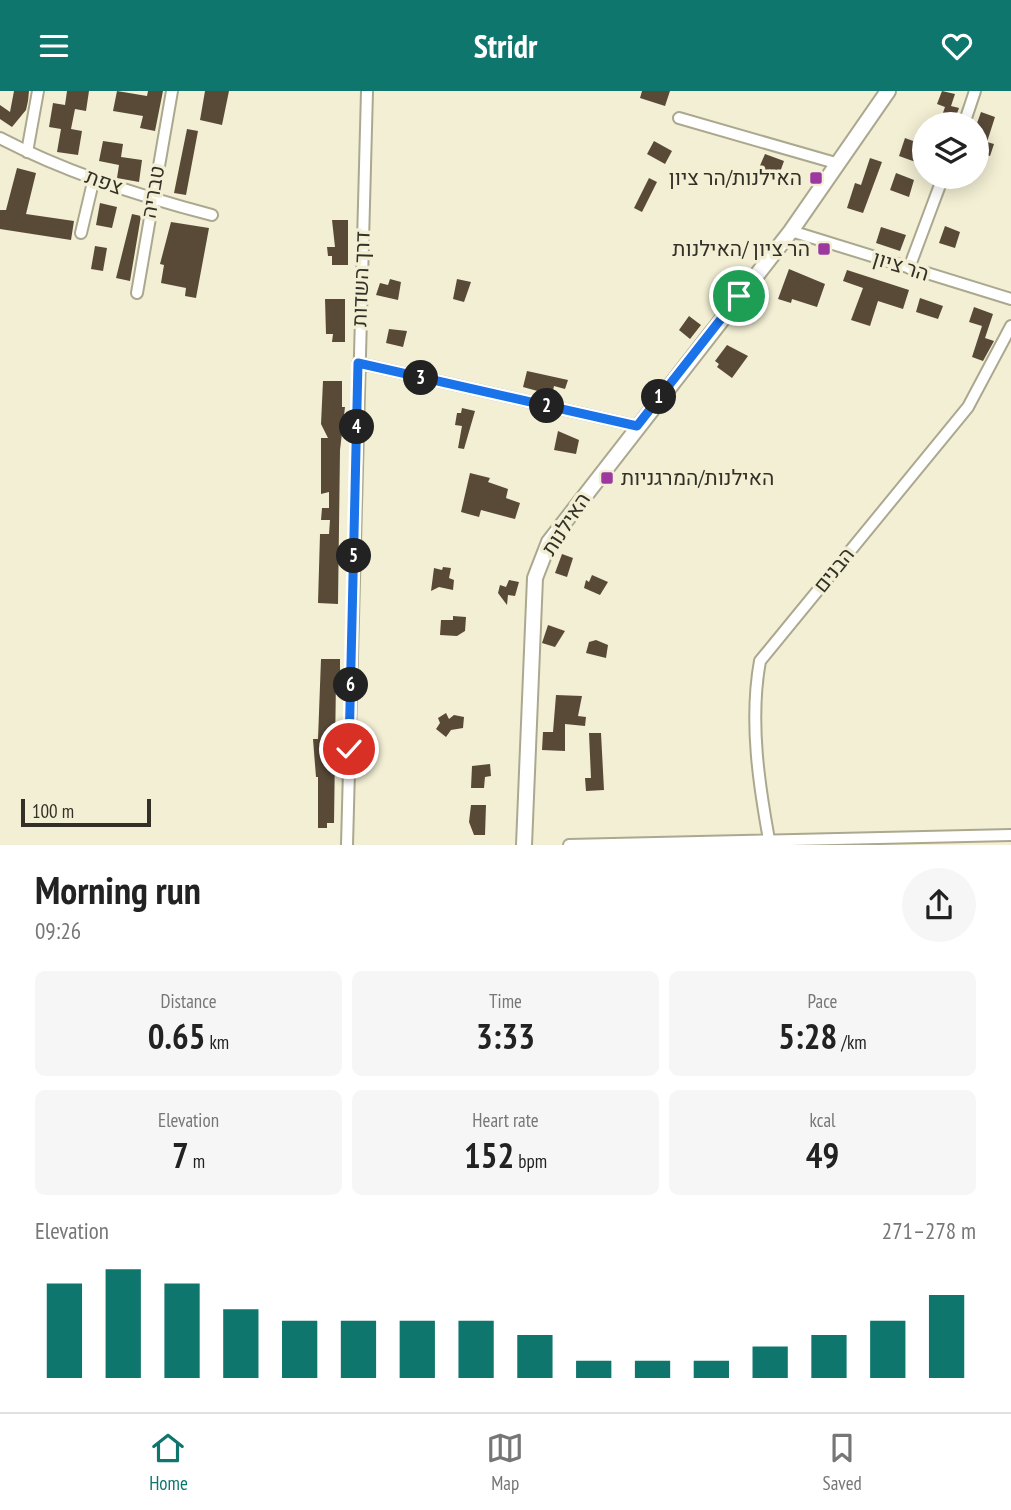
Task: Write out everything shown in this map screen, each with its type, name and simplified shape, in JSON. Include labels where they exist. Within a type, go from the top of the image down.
[{"type":"main road","name":"האילנות","points":[[524,845],[535,578],[549,543],[790,231],[888,91]]},
{"type":"street","points":[[27,152],[38,91]]},
{"type":"street","name":"טבריה","points":[[137,293],[151,199],[172,91]]},
{"type":"street","name":"דרך השדות","points":[[347,845],[367,91]]},
{"type":"street","points":[[967,112],[972,92]]},
{"type":"street","points":[[679,118],[839,164]]},
{"type":"street","name":"צפת","points":[[0,138],[27,152],[151,199],[212,215]]},
{"type":"street","points":[[81,233],[94,178]]},
{"type":"street","points":[[909,268],[939,189]]},
{"type":"street","name":"הר ציון","points":[[790,231],[1011,299]]},
{"type":"street","name":"הבנים","points":[[769,842],[755,725],[754,694],[760,661],[968,407],[1011,326]]},
{"type":"street","points":[[358,363],[637,426]]},
{"type":"street","points":[[569,845],[1011,835]]},
{"type":"building","points":[[14,91],[29,91],[26,110],[12,127],[0,119],[0,105],[10,112]]},
{"type":"building","points":[[67,91],[89,91],[86,111],[75,109],[71,129],[82,131],[78,155],[57,152],[61,129],[49,127],[53,103],[65,105]]},
{"type":"building","points":[[117,91],[147,96],[148,91],[163,91],[155,131],[140,128],[143,116],[113,111]]},
{"type":"building","points":[[205,91],[229,91],[222,125],[200,120]]},
{"type":"building","points":[[642,91],[670,91],[665,106],[640,98]]},
{"type":"building","points":[[942,91],[955,94],[951,106],[959,108],[958,112],[943,112],[945,107],[937,104]]},
{"type":"building","points":[[989,115],[995,117],[989,136]]},
{"type":"building","points":[[187,129],[198,131],[186,195],[174,193]]},
{"type":"building","points":[[905,138],[912,141],[912,161],[899,156]]},
{"type":"building","points":[[103,141],[123,144],[121,157],[142,160],[139,182],[117,178],[119,165],[99,161]]},
{"type":"building","points":[[654,141],[672,151],[665,164],[647,154]]},
{"type":"building","points":[[989,143],[994,144],[989,156]]},
{"type":"building","points":[[765,154],[784,161],[779,175],[759,168]]},
{"type":"building","points":[[870,158],[882,162],[863,213],[847,208],[855,183],[861,185]]},
{"type":"building","points":[[17,168],[36,173],[26,214],[74,221],[71,240],[0,229],[0,210],[6,210]]},
{"type":"building","points":[[896,173],[912,179],[909,197],[890,190]]},
{"type":"building","points":[[649,178],[657,182],[642,212],[634,208]]},
{"type":"building","points":[[100,203],[117,207],[112,228],[96,225]]},
{"type":"building","points":[[132,214],[141,216],[130,281],[116,278]]},
{"type":"building","points":[[332,220],[348,220],[348,265],[332,265],[332,256],[328,256],[327,247],[335,247]]},
{"type":"building","points":[[171,222],[209,228],[196,298],[185,296],[186,288],[161,283],[164,265],[160,264]]},
{"type":"building","points":[[945,226],[960,232],[955,248],[939,243]]},
{"type":"building","points":[[881,227],[906,235],[900,251],[876,243]]},
{"type":"building","points":[[95,246],[107,248],[103,271],[91,269]]},
{"type":"building","points":[[789,269],[825,284],[817,307],[792,299],[791,303],[778,299]]},
{"type":"building","points":[[847,270],[909,290],[903,309],[878,301],[870,326],[851,320],[863,288],[843,281]]},
{"type":"building","points":[[390,279],[401,282],[398,300],[376,295],[380,283],[388,285]]},
{"type":"building","points":[[457,279],[471,282],[464,302],[453,299]]},
{"type":"building","points":[[920,298],[943,306],[938,319],[916,312]]},
{"type":"building","points":[[325,299],[345,299],[345,342],[332,342],[333,334],[326,334]]},
{"type":"building","points":[[974,307],[993,314],[985,338],[994,341],[983,361],[972,357],[982,326],[969,322]]},
{"type":"building","points":[[689,316],[701,325],[690,339],[679,330]]},
{"type":"building","points":[[389,329],[407,331],[403,347],[386,343]]},
{"type":"building","points":[[727,345],[748,356],[732,378],[717,367],[719,364],[715,361]]},
{"type":"building","points":[[527,371],[568,380],[565,389],[554,386],[552,395],[523,387]]},
{"type":"building","points":[[323,381],[342,381],[342,407],[345,407],[340,450],[338,604],[318,603],[320,534],[329,534],[330,520],[321,520],[322,508],[329,508],[329,492],[321,494],[321,438],[328,438],[321,424]]},
{"type":"building","points":[[462,408],[475,411],[464,449],[458,448],[462,426],[455,425],[457,413],[461,413]]},
{"type":"building","points":[[558,431],[579,440],[576,454],[554,450]]},
{"type":"building","points":[[470,473],[490,478],[488,482],[508,489],[506,498],[520,503],[515,519],[481,510],[479,517],[461,512]]},
{"type":"building","points":[[562,554],[573,558],[567,577],[555,573]]},
{"type":"building","points":[[443,567],[451,568],[449,578],[454,580],[453,590],[439,587],[431,591],[434,568],[442,570]]},
{"type":"building","points":[[592,575],[608,582],[600,595],[584,588],[586,580],[589,582]]},
{"type":"building","points":[[509,580],[519,582],[515,596],[508,595],[507,605],[498,593],[500,585],[506,587]]},
{"type":"building","points":[[453,616],[466,617],[465,631],[457,636],[440,635],[441,620],[453,620]]},
{"type":"building","points":[[548,625],[565,631],[555,647],[542,643]]},
{"type":"building","points":[[596,640],[608,645],[606,658],[586,653],[589,642]]},
{"type":"building","points":[[321,659],[340,659],[340,679],[336,679],[334,823],[327,823],[327,828],[318,828],[318,777],[313,739],[318,739]]},
{"type":"building","points":[[556,695],[582,696],[578,716],[586,717],[585,726],[565,724],[565,751],[542,750],[543,732],[553,732]]},
{"type":"building","points":[[446,713],[449,719],[454,715],[464,717],[463,728],[451,730],[446,737],[436,729],[440,723],[438,718]]},
{"type":"building","points":[[589,733],[601,733],[604,790],[586,791],[585,778],[591,778]]},
{"type":"building","points":[[490,764],[491,776],[485,777],[484,788],[471,788],[472,766]]},
{"type":"building","points":[[471,805],[486,805],[485,835],[474,835],[469,822]]},
{"type":"place","name":"האילנות/הר ציון","points":[[816,178]]},
{"type":"place","name":"הר ציון /האילנות","points":[[824,249]]},
{"type":"place","name":"האילנות/המרגניות","points":[[607,478]]},
{"type":"route","points":[[349,749],[358,363],[637,426],[739,296]]}]
